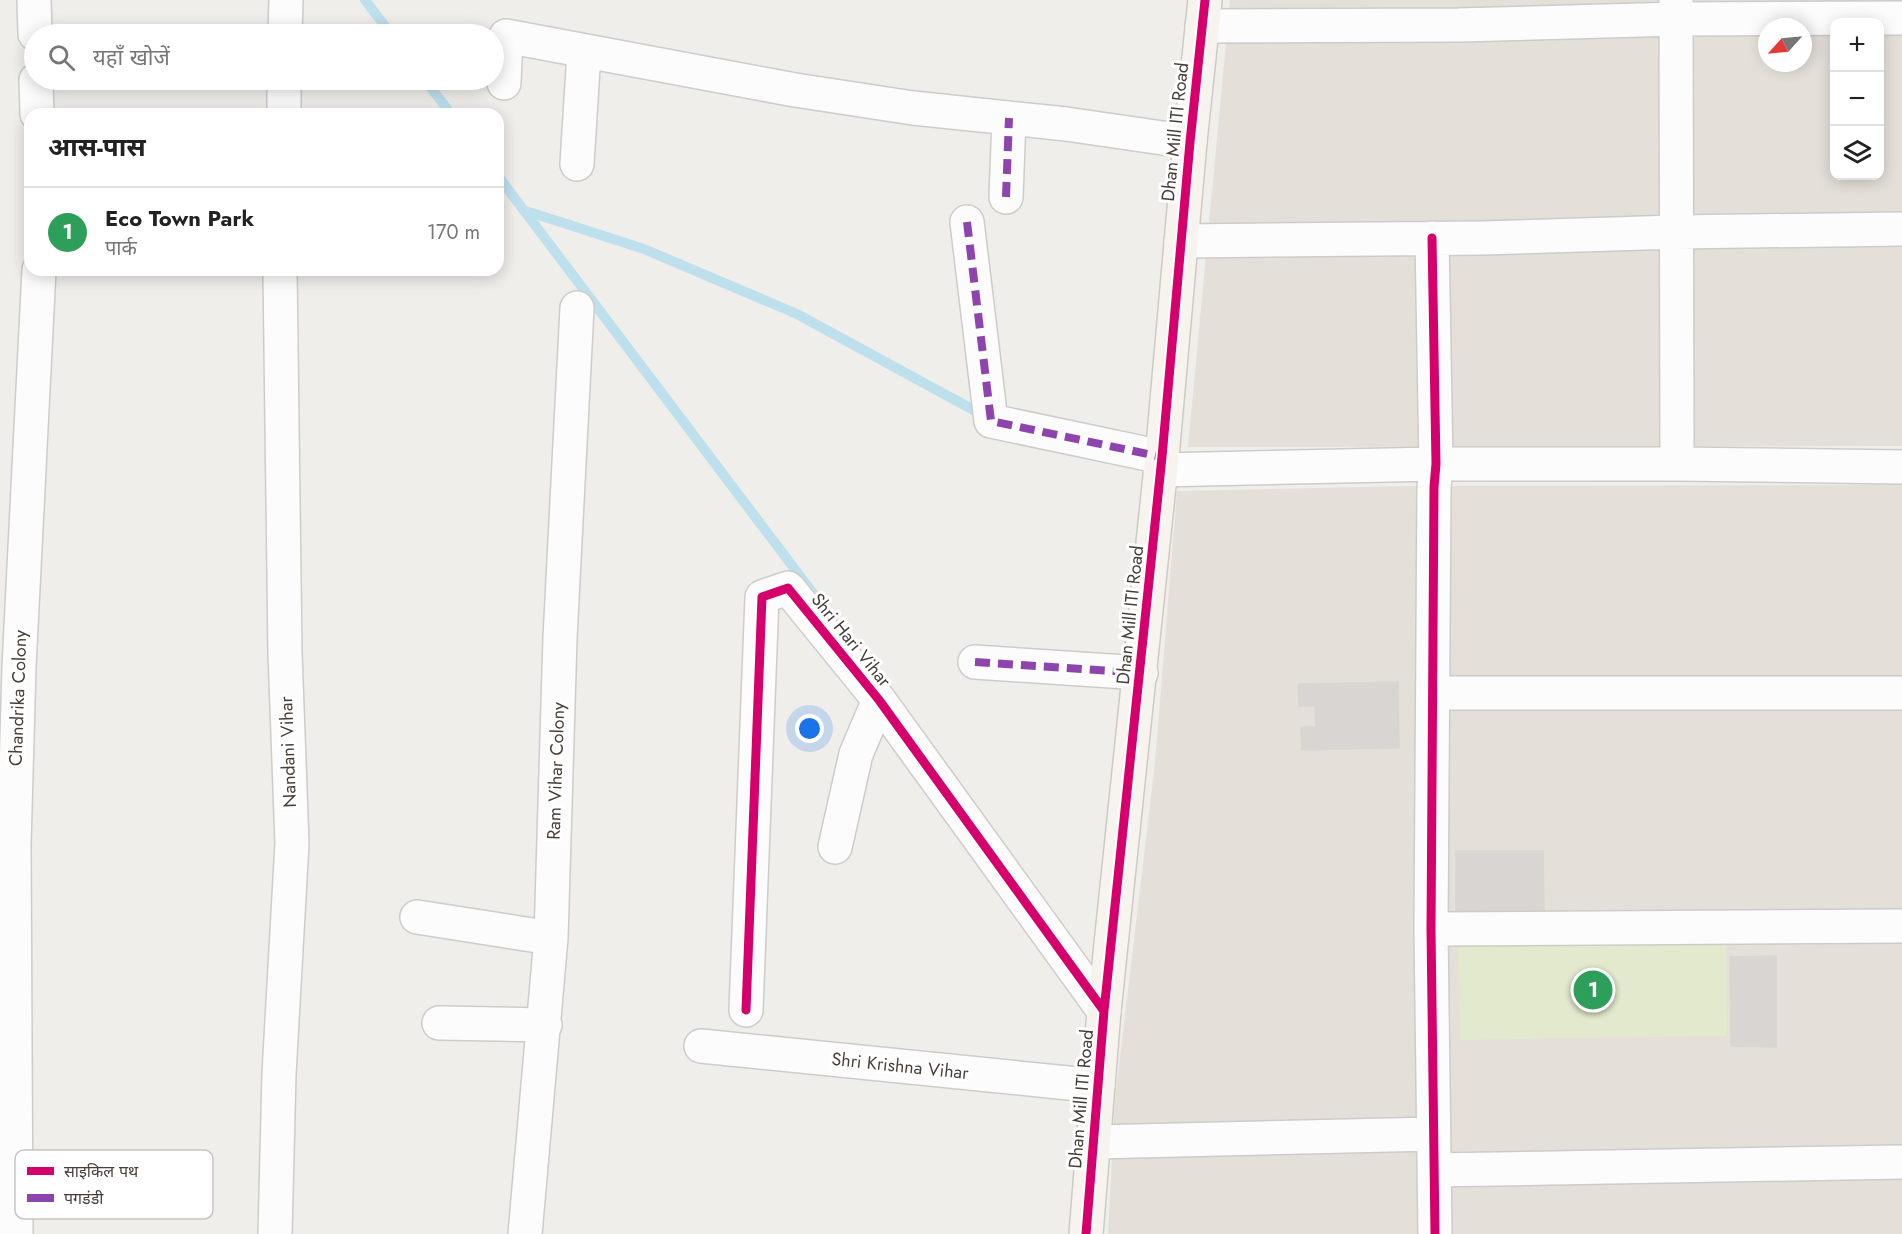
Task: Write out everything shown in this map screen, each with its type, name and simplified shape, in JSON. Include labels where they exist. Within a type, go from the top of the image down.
[{"type":"street","points":[[34,0],[35,24]]},
{"type":"street","points":[[285,24],[286,0]]},
{"type":"street","points":[[1676,10],[1677,464]]},
{"type":"street","points":[[1203,13],[1458,25],[1676,10],[1902,18]]},
{"type":"street","name":"Dhan Mill ITI Road","points":[[1086,1234],[1104,1011],[1141,673],[1203,13]]},
{"type":"street","points":[[504,83],[506,36],[795,90],[913,108],[1190,142]]},
{"type":"street","points":[[577,165],[584,52]]},
{"type":"street","points":[[36,90],[37,108]]},
{"type":"street","points":[[284,90],[284,108]]},
{"type":"street","points":[[1006,197],[1009,118]]},
{"type":"street","points":[[966,222],[991,421],[1161,464],[1677,464],[1902,467]]},
{"type":"street","points":[[1181,241],[1482,238],[1676,231],[1902,229]]},
{"type":"street","points":[[1432,238],[1436,464],[1431,929],[1435,1234]]},
{"type":"street","name":"Chandrika Colony","points":[[16,1150],[14,845],[19,655],[39,276]]},
{"type":"street","name":"Nandani Vihar","points":[[275,1234],[279,1074],[292,843],[285,653],[280,276]]},
{"type":"street","name":"Ram Vihar Colony","points":[[525,1234],[551,938],[560,638],[577,308]]},
{"type":"street","name":"Shri Hari Vihar","points":[[746,1010],[762,597],[788,588],[879,700],[1104,1011]]},
{"type":"street","points":[[975,662],[1141,673]]},
{"type":"street","points":[[1434,693],[1902,693]]},
{"type":"street","points":[[835,848],[856,754],[879,700]]},
{"type":"street","points":[[417,917],[551,938]]},
{"type":"street","points":[[1431,929],[1902,926]]},
{"type":"street","points":[[439,1023],[545,1024]]},
{"type":"street","name":"Shri Krishna Vihar","points":[[701,1046],[1098,1086]]},
{"type":"street","points":[[1094,1142],[1433,1134]]},
{"type":"street","points":[[1435,1170],[1902,1162]]},
{"type":"street","name":"Chandrika Colony","points":[[16,1219],[16,1234]]},
{"type":"shaded area","points":[[1230,0],[1902,0],[1902,446],[1188,447]]},
{"type":"shaded area","points":[[1902,485],[1902,1234],[1108,1234],[1115,1100],[1155,763],[1177,491],[1411,486]]},
{"type":"green space","points":[[1726,942],[1727,1036],[1460,1040],[1458,945]]},
{"type":"building","points":[[1398,682],[1399,748],[1302,750],[1301,727],[1316,727],[1315,706],[1299,706],[1298,684]]},
{"type":"building","points":[[1456,851],[1543,851],[1544,912],[1456,912]]},
{"type":"building","points":[[1776,956],[1776,1047],[1731,1046],[1730,957]]},
{"type":"waterway","points":[[365,0],[383,24]]},
{"type":"waterway","points":[[433,90],[446,108]]},
{"type":"waterway","points":[[504,184],[818,600]]},
{"type":"waterway","points":[[523,210],[644,249],[797,314],[979,413]]},
{"type":"marked path","points":[[1006,197],[1009,118]]},
{"type":"marked path","points":[[967,222],[991,421],[1162,457]]},
{"type":"marked path","points":[[975,662],[1141,673]]},
{"type":"cycle path","points":[[1086,1234],[1104,1011],[1162,457],[1205,0]]},
{"type":"cycle path","points":[[1432,238],[1436,464],[1431,929],[1435,1234]]},
{"type":"cycle path","points":[[746,1010],[762,597],[788,588],[879,700],[1104,1011]]},
{"type":"place","name":"Eco Town Park","points":[[1593,990]]}]
